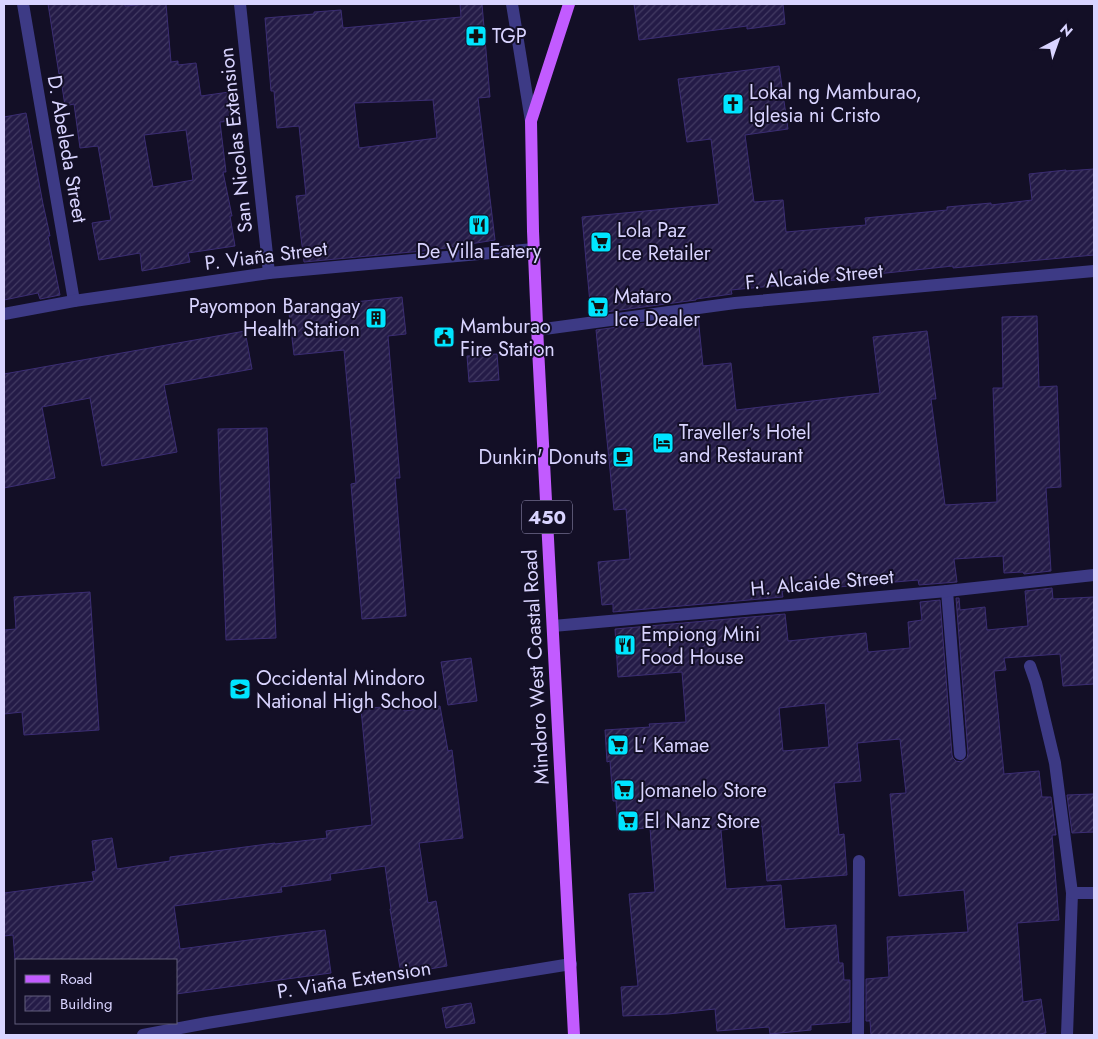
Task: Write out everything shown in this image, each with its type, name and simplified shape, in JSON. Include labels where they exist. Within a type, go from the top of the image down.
[{"type":"main road","name":"Mindoro West Coastal Road","points":[[569,4],[531,121],[537,330],[574,1035]]},
{"type":"street","name":"D. Abeleda Street","points":[[23,4],[74,301]]},
{"type":"street","name":"San Nicolas Extension","points":[[240,4],[269,273]]},
{"type":"street","points":[[512,4],[531,121]]},
{"type":"street","name":"P. Viaña Street","points":[[4,314],[74,301],[269,273],[534,248]]},
{"type":"street","name":"F. Alcaide Street","points":[[537,330],[735,303],[1094,271]]},
{"type":"street","name":"H. Alcaide Street","points":[[553,626],[947,592],[1094,575]]},
{"type":"street","points":[[947,592],[960,754]]},
{"type":"street","points":[[1030,666],[1036,683],[1055,762],[1072,892],[1067,1035]]},
{"type":"street","points":[[858,1035],[859,861]]},
{"type":"street","points":[[1072,892],[1094,893]]},
{"type":"street","name":"P. Viaña Extension","points":[[143,1035],[571,964]]},
{"type":"building","points":[[48,4],[125,4],[125,6],[166,4],[171,62],[178,61],[178,65],[196,63],[201,96],[229,92],[233,121],[220,122],[226,172],[223,172],[232,216],[230,216],[235,246],[188,253],[190,262],[142,271],[140,253],[99,260],[92,223],[111,220],[98,146],[80,148],[74,104],[65,106]],"holes":[[[186,130],[193,180],[153,187],[144,135]]]},
{"type":"building","points":[[460,4],[482,4],[490,97],[478,98],[495,240],[433,250],[304,262],[296,196],[306,195],[299,126],[277,128],[274,91],[271,91],[265,18],[341,10],[343,28],[461,17]],"holes":[[[433,100],[437,138],[359,148],[354,103]]]},
{"type":"building","points":[[634,4],[783,4],[785,24],[747,29],[747,26],[639,40]]},
{"type":"building","points":[[779,66],[788,129],[745,135],[754,202],[783,200],[786,232],[866,225],[865,218],[947,210],[947,207],[991,203],[991,205],[1032,200],[1029,174],[1094,169],[1094,255],[953,268],[953,266],[867,275],[867,277],[731,290],[732,294],[591,314],[582,217],[719,204],[711,139],[687,142],[678,79]]},
{"type":"building","points":[[26,113],[60,295],[40,299],[38,293],[4,300],[4,117]]},
{"type":"building","points":[[402,297],[406,334],[388,336],[400,478],[395,478],[406,616],[362,619],[351,484],[356,483],[344,350],[294,355],[289,313],[346,308],[345,303]]},
{"type":"building","points":[[698,316],[703,366],[731,363],[736,410],[880,393],[873,337],[927,331],[936,399],[931,399],[945,505],[997,502],[993,388],[1003,388],[1002,317],[1037,316],[1039,387],[1057,386],[1061,487],[1046,488],[1051,571],[1024,574],[1023,572],[1004,573],[1003,556],[954,559],[957,582],[919,585],[918,580],[827,588],[827,585],[782,591],[783,597],[613,612],[613,604],[602,605],[598,562],[630,559],[626,509],[614,510],[596,330]]},
{"type":"building","points":[[245,331],[252,369],[164,385],[177,452],[102,466],[90,398],[42,407],[55,478],[4,488],[4,374]]},
{"type":"building","points":[[497,354],[499,380],[469,382],[467,356]]},
{"type":"building","points":[[267,428],[276,638],[226,640],[218,429]]},
{"type":"building","points":[[1052,588],[1053,599],[1094,597],[1094,684],[1063,686],[1060,654],[1004,658],[1006,670],[994,671],[1004,774],[1039,771],[1042,797],[1051,797],[1056,835],[1052,835],[1059,920],[1017,923],[1023,1002],[1041,999],[1046,1033],[1032,1035],[871,1035],[870,1021],[866,1021],[866,979],[889,977],[887,937],[968,932],[964,890],[899,896],[890,794],[906,793],[900,739],[857,743],[861,781],[834,783],[839,835],[844,834],[847,875],[767,881],[762,826],[721,830],[726,889],[781,885],[785,929],[836,925],[839,963],[843,963],[844,980],[850,980],[850,1022],[811,1025],[811,1030],[770,1034],[769,1027],[717,1031],[715,1009],[623,1016],[621,987],[638,986],[629,894],[655,892],[650,828],[618,830],[616,801],[613,801],[610,761],[607,762],[605,730],[650,727],[649,724],[686,722],[682,672],[618,677],[615,629],[785,614],[788,641],[866,633],[868,652],[910,648],[908,622],[922,620],[920,602],[940,600],[952,755],[956,761],[961,762],[967,758],[968,753],[956,598],[959,598],[960,610],[985,607],[987,630],[1028,626],[1025,591]],"holes":[[[825,703],[829,747],[783,751],[779,708]]]},
{"type":"building","points":[[90,592],[99,730],[24,735],[22,712],[4,714],[4,630],[16,629],[14,597]]},
{"type":"building","points":[[471,658],[477,701],[448,705],[441,662]]},
{"type":"building","points":[[404,705],[404,711],[440,706],[448,751],[452,750],[463,838],[419,843],[428,903],[436,901],[447,966],[401,974],[385,866],[330,874],[331,880],[281,887],[282,892],[174,906],[180,949],[325,930],[331,973],[178,994],[178,959],[15,960],[13,935],[4,936],[4,893],[94,881],[92,872],[96,871],[92,841],[112,838],[117,869],[170,861],[170,857],[327,838],[326,831],[372,825],[361,709]]},
{"type":"building","points":[[1094,794],[1094,832],[1072,833],[1067,795]]},
{"type":"building","points":[[471,1003],[475,1023],[446,1028],[442,1008]]},
{"type":"place","name":"TGP","points":[[476,36]]},
{"type":"place","name":"Lokal ng Mamburao, Iglesia ni Cristo","points":[[733,104]]},
{"type":"place","name":"De Villa Eatery","points":[[479,225]]},
{"type":"place","name":"Lola Paz Ice Retailer","points":[[601,242]]},
{"type":"place","name":"Mataro Ice Dealer","points":[[598,307]]},
{"type":"place","name":"Payompon Barangay Health Station","points":[[376,318]]},
{"type":"place","name":"Mamburao Fire Station","points":[[444,337]]},
{"type":"place","name":"Traveller's Hotel and Restaurant","points":[[663,443]]},
{"type":"place","name":"Dunkin' Donuts","points":[[623,457]]},
{"type":"place","name":"Empiong Mini Food House","points":[[625,645]]},
{"type":"place","name":"Occidental Mindoro National High School","points":[[240,689]]},
{"type":"place","name":"L' Kamae","points":[[618,745]]},
{"type":"place","name":"Jomanelo Store","points":[[624,790]]},
{"type":"place","name":"El Nanz Store","points":[[628,821]]}]
